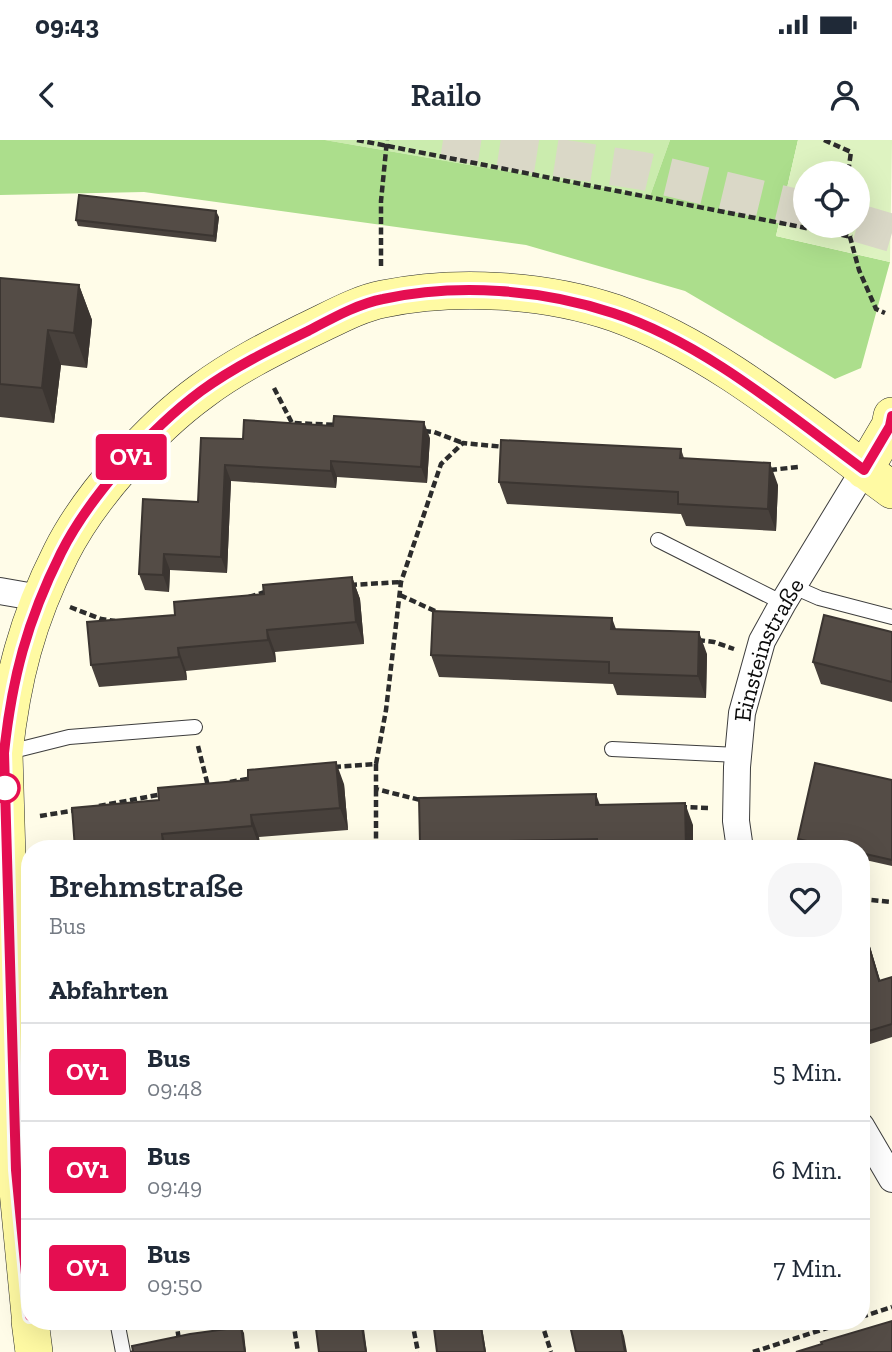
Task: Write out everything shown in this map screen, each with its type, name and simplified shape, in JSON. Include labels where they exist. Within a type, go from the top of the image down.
[{"type":"street","points":[[21,1092],[4,753],[15,673],[53,602],[62,550],[90,507],[124,465],[200,392],[245,362],[335,317],[380,299],[433,292],[498,292],[537,295],[614,313],[700,354],[737,377],[878,480],[892,416]]},
{"type":"street","name":"Einsteinstraße","points":[[739,840],[736,821],[742,713],[762,641],[788,595],[878,480]]},
{"type":"street","points":[[0,591],[53,602]]},
{"type":"street","points":[[21,1119],[8,1181],[21,1283]]},
{"type":"street","points":[[870,1141],[892,1178]]},
{"type":"street","points":[[29,1330],[34,1352]]},
{"type":"lane","points":[[658,540],[788,595],[819,598],[892,617]]},
{"type":"lane","points":[[4,753],[69,737],[195,727]]},
{"type":"lane","points":[[612,749],[738,755]]},
{"type":"lane","points":[[119,1330],[123,1352]]},
{"type":"path","points":[[357,140],[386,143],[793,225]]},
{"type":"path","points":[[824,140],[851,152],[850,161]]},
{"type":"path","points":[[381,270],[381,201],[386,143]]},
{"type":"path","points":[[852,238],[859,271],[876,309],[885,313]]},
{"type":"path","points":[[274,388],[292,423],[345,426]]},
{"type":"path","points":[[422,431],[434,432],[463,443],[515,448]]},
{"type":"path","points":[[376,840],[376,764],[401,582],[441,464],[463,443]]},
{"type":"path","points":[[763,470],[798,467]]},
{"type":"path","points":[[338,586],[401,582]]},
{"type":"path","points":[[246,598],[270,591]]},
{"type":"path","points":[[400,595],[446,615]]},
{"type":"path","points":[[53,602],[101,619],[126,622]]},
{"type":"path","points":[[689,638],[734,649]]},
{"type":"path","points":[[195,727],[208,786]]},
{"type":"path","points":[[321,768],[376,764]]},
{"type":"path","points":[[195,789],[257,777]]},
{"type":"path","points":[[376,789],[428,803]]},
{"type":"path","points":[[92,807],[169,793]]},
{"type":"path","points":[[670,807],[711,807]]},
{"type":"path","points":[[40,816],[79,809]]},
{"type":"path","points":[[870,900],[892,902]]},
{"type":"path","points":[[870,1314],[892,1307]]},
{"type":"path","points":[[177,1330],[181,1352]]},
{"type":"path","points":[[294,1330],[298,1352]]},
{"type":"path","points":[[414,1330],[418,1352]]},
{"type":"path","points":[[544,1330],[551,1352]]},
{"type":"path","points":[[753,1352],[821,1330]]},
{"type":"green space","points":[[0,140],[325,140],[650,196],[670,140],[798,140],[776,236],[890,262],[861,368],[835,379],[685,291],[526,245],[144,192],[0,195]]},
{"type":"green space","points":[[325,140],[670,140],[650,196]]},
{"type":"green space","points":[[798,140],[892,140],[890,262],[776,236],[793,162],[793,238],[870,238],[870,161],[793,161]]},
{"type":"building","points":[[79,195],[216,211],[214,236],[76,220]]},
{"type":"building","points":[[0,278],[79,285],[74,333],[48,330],[42,388],[0,384]]},
{"type":"building","points":[[334,416],[424,422],[421,467],[331,461],[331,471],[225,465],[221,557],[164,554],[163,575],[139,574],[143,499],[198,502],[201,438],[243,439],[244,420],[333,426]]},
{"type":"building","points":[[501,440],[681,449],[680,458],[770,463],[768,509],[678,504],[678,492],[499,482]]},
{"type":"building","points":[[352,577],[356,622],[267,630],[268,640],[178,648],[179,657],[91,665],[87,622],[175,615],[174,602],[264,594],[263,585]]},
{"type":"building","points":[[433,611],[612,618],[611,629],[699,632],[698,676],[609,673],[609,662],[431,655]]},
{"type":"building","points":[[824,615],[892,632],[892,682],[813,662]]},
{"type":"building","points":[[336,762],[340,808],[251,815],[252,826],[162,834],[163,840],[74,840],[72,808],[159,800],[158,788],[248,780],[248,770]]},
{"type":"building","points":[[815,763],[892,780],[892,860],[870,855],[870,840],[798,839]]},
{"type":"building","points":[[596,794],[596,805],[685,803],[686,840],[420,840],[419,798]]},
{"type":"building","points":[[870,950],[879,981],[892,977],[892,1024],[870,1031]]},
{"type":"building","points":[[892,1321],[892,1352],[796,1352],[822,1344],[821,1342],[870,1330],[870,1328]]},
{"type":"building","points":[[241,1330],[245,1352],[131,1352],[132,1346],[190,1334]]},
{"type":"building","points":[[316,1330],[362,1330],[366,1352],[319,1352]]},
{"type":"building","points":[[434,1330],[481,1330],[485,1352],[437,1352]]},
{"type":"building","points":[[571,1330],[621,1330],[625,1352],[576,1352]]},
{"type":"tunnel","points":[[443,140],[643,171],[793,207]]},
{"type":"tunnel","points":[[870,227],[892,233]]},
{"type":"bus line","name":"OV1","points":[[21,1222],[16,1170],[4,753],[15,673],[40,598],[62,550],[90,507],[124,465],[160,428],[200,392],[245,362],[335,317],[380,299],[460,291],[537,295],[614,313],[649,328],[737,377],[864,470],[890,426],[892,416]]}]
